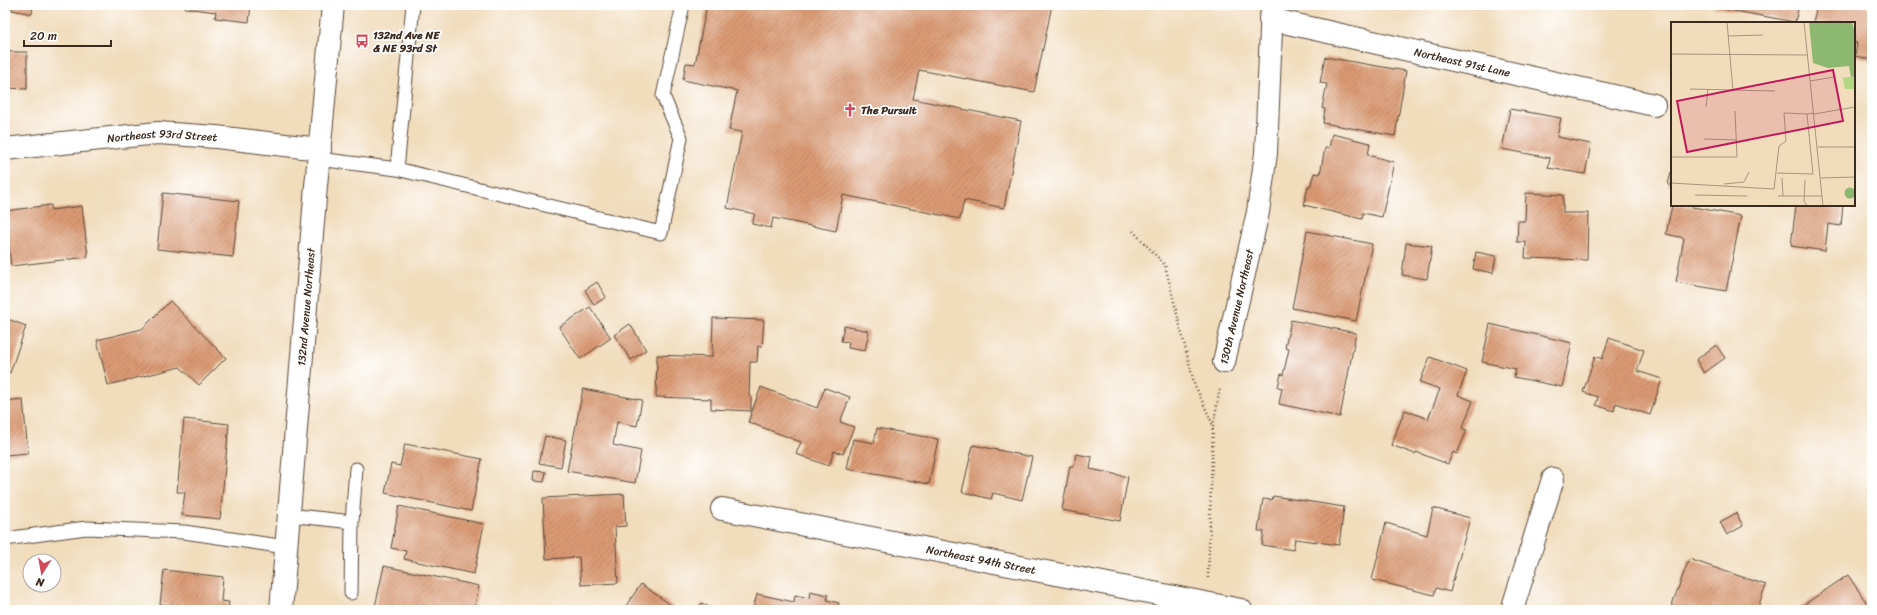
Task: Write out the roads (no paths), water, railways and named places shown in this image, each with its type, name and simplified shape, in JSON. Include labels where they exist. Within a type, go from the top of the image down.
[{"type":"street","name":"132nd Avenue Northeast","points":[[281,610],[333,5]]},
{"type":"street","name":"Northeast 91st Lane","points":[[1271,12],[1654,105]]},
{"type":"street","name":"130th Avenue Northeast","points":[[1224,362],[1258,212],[1266,153],[1271,12]]},
{"type":"street","name":"Northeast 93rd Street","points":[[5,149],[158,133],[216,137],[320,154]]},
{"type":"street","points":[[1512,610],[1552,479]]},
{"type":"street","name":"Northeast 94th Street","points":[[722,509],[1207,606],[1241,610]]},
{"type":"lane","points":[[397,169],[413,5]]},
{"type":"lane","points":[[320,154],[397,169],[661,233],[681,138],[663,96],[683,5]]},
{"type":"lane","points":[[351,593],[352,522],[356,469]]},
{"type":"lane","points":[[289,515],[352,522]]},
{"type":"lane","points":[[5,539],[86,528],[184,532],[286,547]]},
{"type":"place","name":"132nd Ave NE & NE 93rd St","points":[[362,41]]},
{"type":"place","name":"The Pursuit","points":[[850,110]]}]
